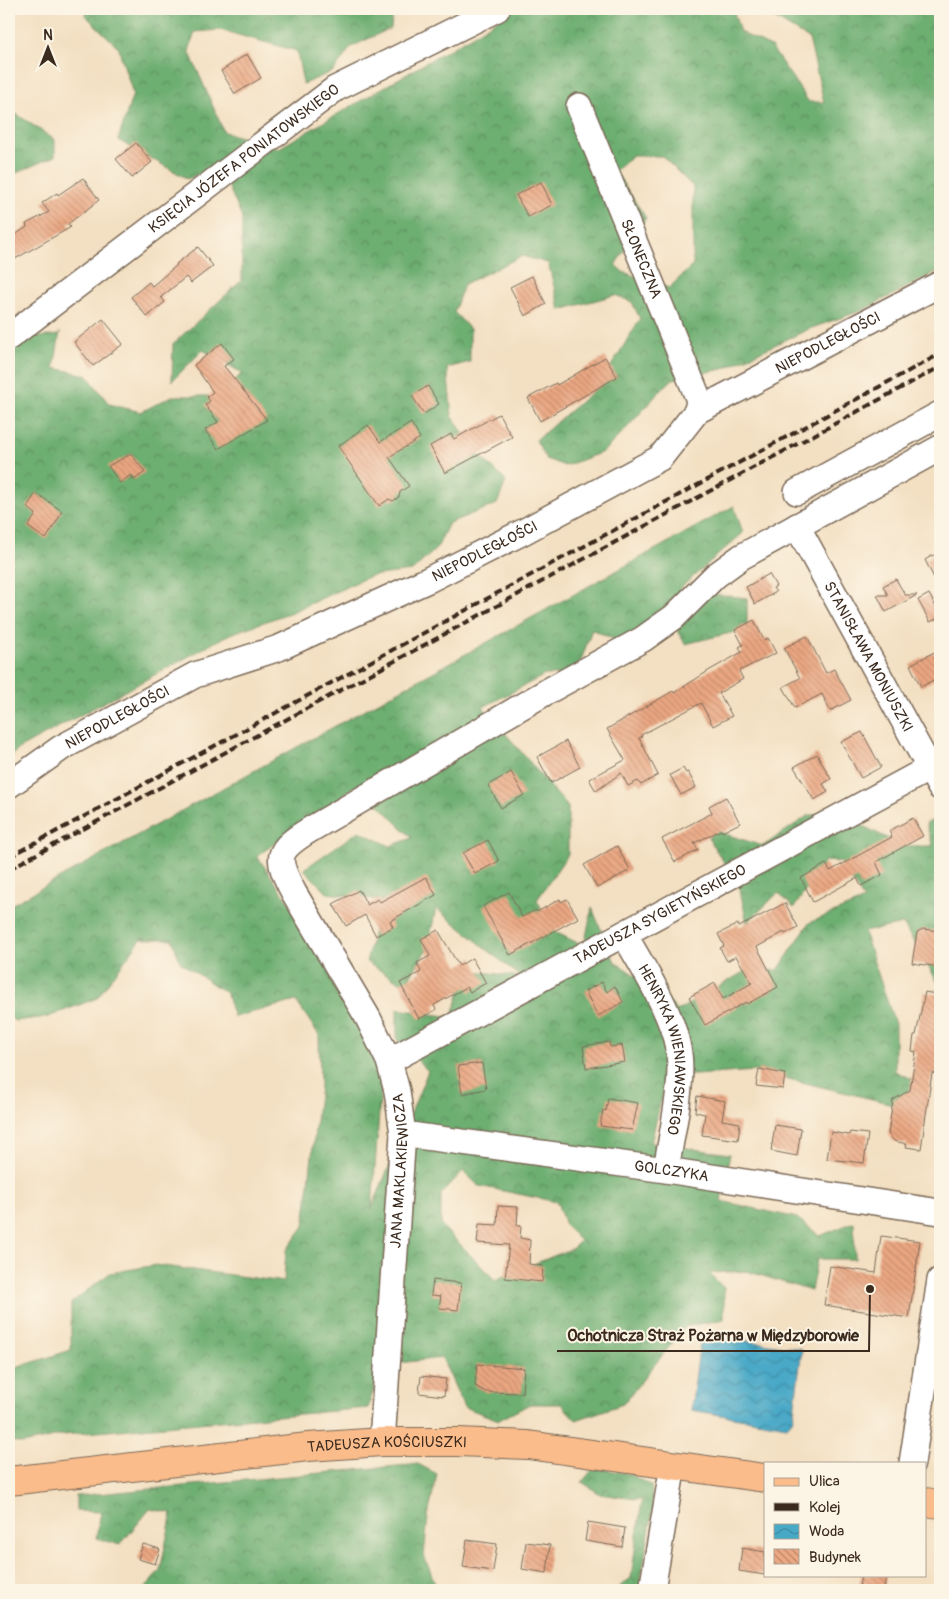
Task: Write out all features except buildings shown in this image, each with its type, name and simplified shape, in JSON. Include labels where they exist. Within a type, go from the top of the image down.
[{"type":"main road","name":"TADEUSZA KOŚCIUSZKI","points":[[9,1481],[308,1447],[382,1442],[459,1442],[528,1445],[764,1478]]},
{"type":"main road","points":[[926,1502],[940,1504]]},
{"type":"street","name":"KSIĘCIA JÓZEFA PONIATOWSKIEGO","points":[[9,337],[335,89],[497,9]]},
{"type":"street","name":"SŁONECZNA","points":[[579,106],[699,400],[697,412]]},
{"type":"street","name":"NIEPODLEGŁOŚCI","points":[[9,785],[61,748],[195,675],[279,648],[428,580],[523,532],[660,458],[697,412],[940,284]]},
{"type":"street","points":[[796,492],[940,414]]},
{"type":"street","points":[[797,526],[940,448]]},
{"type":"street","points":[[843,466],[856,494]]},
{"type":"street","name":"STANISŁAWA MONIUSZKI","points":[[797,526],[935,777]]},
{"type":"street","name":"JANA MAKLAKIEWICZA","points":[[382,1442],[403,1134],[397,1091],[390,1061],[368,1018],[294,894],[285,875],[281,865],[284,848],[292,841],[548,691],[643,639],[680,612],[724,568],[797,526]]},
{"type":"street","name":"TADEUSZA SYGIETYŃSKIEGO","points":[[390,1061],[624,934],[935,777]]},
{"type":"street","name":"HENRYKA WIENIAWSKIEGO","points":[[624,934],[670,1018],[679,1049],[679,1084],[666,1170]]},
{"type":"street","name":"GOLCZYKA","points":[[403,1134],[666,1170],[940,1212]]},
{"type":"street","points":[[912,1462],[940,1280]]},
{"type":"street","points":[[652,1590],[673,1465]]},
{"type":"green space","points":[[86,9],[393,9],[391,28],[351,47],[334,71],[303,84],[297,51],[220,30],[195,32],[189,51],[224,132],[279,148],[467,39],[514,9],[733,9],[740,32],[771,47],[809,102],[824,102],[809,39],[771,16],[776,9],[940,9],[940,270],[863,310],[809,329],[723,369],[673,379],[603,452],[565,466],[546,459],[536,440],[599,386],[640,319],[632,302],[615,295],[560,310],[548,263],[522,256],[464,284],[454,312],[470,329],[470,362],[447,368],[452,416],[475,451],[506,481],[497,504],[449,523],[437,548],[412,571],[370,576],[292,612],[230,634],[18,749],[9,759],[9,401],[15,385],[9,379],[9,324],[39,337],[59,335],[60,332],[54,368],[87,375],[109,404],[141,412],[172,396],[219,396],[242,373],[203,350],[172,381],[173,344],[242,280],[242,218],[219,164],[188,179],[118,140],[133,94],[118,47],[86,16]],"holes":[[[631,156],[662,156],[693,187],[693,265],[669,288],[623,272],[615,265],[646,218],[615,171]]]},
{"type":"green space","points":[[9,109],[55,140],[55,156],[9,176]]},
{"type":"green space","points":[[734,506],[743,533],[678,590],[747,598],[747,629],[685,644],[669,614],[623,644],[592,629],[576,675],[545,675],[483,707],[568,807],[568,854],[537,900],[553,931],[584,946],[592,908],[615,962],[662,993],[677,1011],[747,970],[778,970],[809,923],[864,900],[841,862],[825,861],[794,908],[778,893],[747,923],[739,885],[708,838],[716,831],[763,846],[809,815],[841,815],[903,846],[933,846],[926,823],[940,818],[940,986],[903,924],[864,932],[895,1024],[895,1071],[926,1086],[918,1110],[755,1071],[666,1077],[651,1143],[730,1154],[721,1201],[797,1218],[820,1236],[854,1222],[855,1259],[817,1259],[811,1291],[747,1271],[709,1273],[724,1288],[724,1319],[685,1327],[623,1404],[576,1420],[561,1404],[530,1404],[499,1420],[464,1407],[442,1358],[381,1365],[368,1408],[63,1435],[23,1444],[9,1441],[9,1370],[71,1350],[71,1303],[110,1273],[156,1265],[284,1282],[286,1251],[304,1226],[320,1086],[319,1035],[296,1001],[234,1017],[226,993],[180,962],[172,939],[141,939],[97,998],[48,1017],[15,1021],[9,1017],[9,906]],"holes":[[[358,784],[412,838],[390,846],[359,831],[304,869],[327,893],[382,900],[366,962],[405,985],[428,947],[436,908],[521,977],[467,970],[452,1017],[397,1009],[397,1040],[428,1071],[372,1208],[383,1059],[320,947],[257,856]],[[463,1171],[479,1186],[557,1202],[565,1225],[580,1241],[573,1248],[495,1280],[441,1225],[441,1194]]]},
{"type":"green space","points":[[418,1464],[437,1474],[428,1516],[424,1556],[439,1590],[143,1590],[160,1571],[172,1513],[150,1509],[120,1545],[96,1538],[101,1512],[76,1511],[76,1496]]},
{"type":"green space","points":[[594,1468],[630,1474],[651,1486],[653,1510],[639,1590],[615,1590],[631,1578],[642,1500],[600,1494],[582,1482]]},
{"type":"water","points":[[701,1334],[802,1349],[793,1419],[787,1426],[691,1410]]},
{"type":"railway","points":[[9,857],[940,354]]},
{"type":"railway","points":[[9,869],[940,367]]},
{"type":"place","name":"Ochotnicza Straż Pożarna w Międzyborowie","points":[[870,1289]]}]
